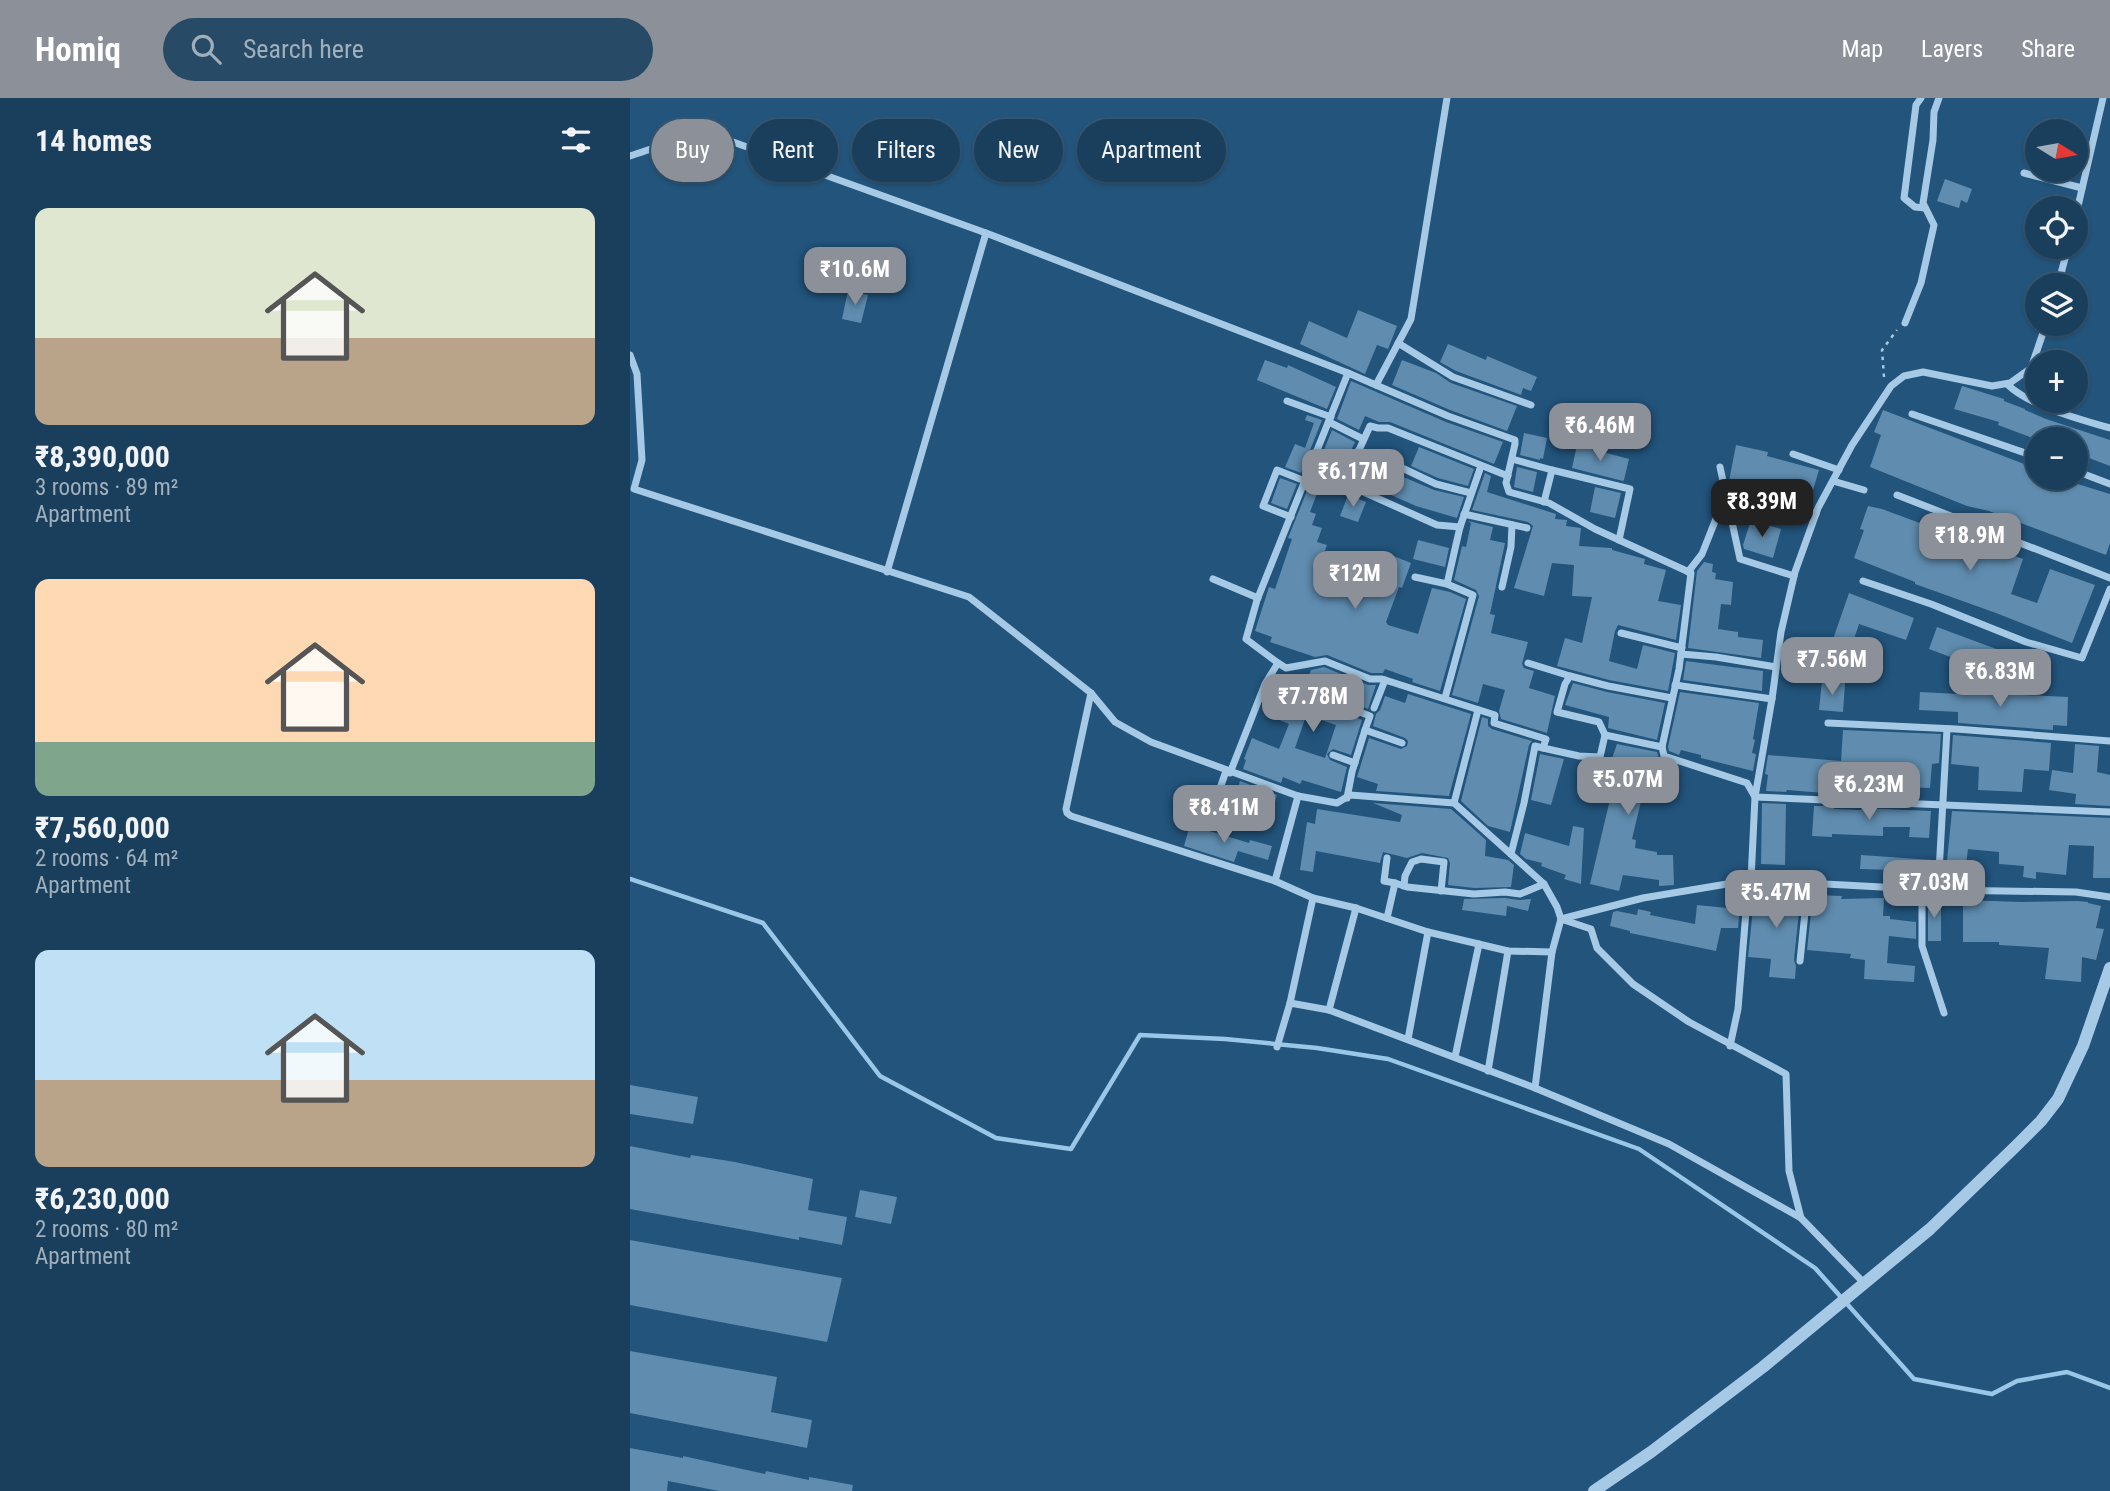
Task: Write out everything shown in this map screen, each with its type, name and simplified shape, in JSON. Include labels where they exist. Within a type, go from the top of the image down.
[{"type":"street","points":[[1376,385],[1411,320],[1447,98]]},
{"type":"street","points":[[1921,98],[1916,105],[1904,198],[1915,207],[1925,208]]},
{"type":"street","points":[[1905,323],[1921,283],[1934,225],[1923,203],[1933,141],[1934,112],[1939,98]]},
{"type":"street","points":[[2080,196],[2103,98]]},
{"type":"street","points":[[630,156],[693,136],[722,138],[986,233],[1515,440],[1506,488],[1509,492],[1544,502],[1691,573],[1681,651],[1662,747],[1664,756],[1748,783],[1755,797]]},
{"type":"street","points":[[2024,173],[2082,188]]},
{"type":"street","points":[[887,572],[986,233]]},
{"type":"street","points":[[1730,1046],[1738,1009],[1747,898],[1751,880],[1755,797],[1773,699],[1781,632],[1794,576],[1816,514],[1852,445],[1889,389],[1904,376],[1923,372],[1992,386],[2007,384],[2031,368],[2042,336]]},
{"type":"street","points":[[1398,343],[1453,377],[1531,405]]},
{"type":"street","points":[[630,355],[637,374],[642,460],[632,489],[969,597],[1091,693],[1115,722],[1151,742],[1228,772],[1298,796],[1337,803],[1350,796],[1454,803],[1544,884],[1558,907],[1561,919],[1552,952],[1535,1088]]},
{"type":"street","points":[[1348,373],[1258,598],[1246,639],[1286,668],[1325,661],[1370,679],[1385,680],[1495,715],[1494,723],[1546,739],[1543,748]]},
{"type":"street","points":[[2007,384],[2018,395],[2078,419],[2110,428]]},
{"type":"street","points":[[1287,401],[1330,420],[1363,439]]},
{"type":"street","points":[[630,408],[639,409]]},
{"type":"street","points":[[1912,414],[2025,453]]},
{"type":"street","points":[[1344,483],[1370,426],[1388,428],[1508,476]]},
{"type":"street","points":[[1358,451],[1436,484],[1471,493]]},
{"type":"street","points":[[1793,454],[1839,470]]},
{"type":"street","points":[[1512,459],[1630,489],[1619,540]]},
{"type":"street","points":[[1447,584],[1460,527],[1481,466]]},
{"type":"street","points":[[1720,467],[1740,559],[1794,576]]},
{"type":"street","points":[[1310,468],[1437,525],[1460,527]]},
{"type":"street","points":[[1291,517],[1264,506],[1276,470],[1305,481]]},
{"type":"street","points":[[1544,502],[1552,470]]},
{"type":"street","points":[[2088,476],[2110,484]]},
{"type":"street","points":[[1833,481],[1864,490]]},
{"type":"street","points":[[1688,572],[1702,554],[1726,495]]},
{"type":"street","points":[[1896,495],[2110,578]]},
{"type":"street","points":[[1767,496],[1816,514]]},
{"type":"street","points":[[1464,514],[1527,528]]},
{"type":"street","points":[[1502,587],[1511,547],[1512,525]]},
{"type":"street","points":[[1415,577],[1447,584],[1473,595],[1445,698]]},
{"type":"street","points":[[1213,579],[1258,598]]},
{"type":"street","points":[[1863,581],[1931,604],[2026,642],[2082,658],[2110,589]]},
{"type":"street","points":[[1621,633],[1681,651],[1776,667]]},
{"type":"street","points":[[1208,823],[1265,684],[1278,663]]},
{"type":"street","points":[[1528,663],[1608,686],[1672,698]]},
{"type":"street","points":[[1270,676],[1333,708]]},
{"type":"street","points":[[1511,854],[1535,746],[1579,756],[1600,757],[1605,735],[1599,722],[1557,712],[1570,676]]},
{"type":"street","points":[[1374,708],[1385,680]]},
{"type":"street","points":[[1675,685],[1773,699]]},
{"type":"street","points":[[1091,693],[1067,813],[1275,881],[1313,898],[1356,908],[1428,932],[1508,951],[1552,952]]},
{"type":"street","points":[[1347,707],[1370,716],[1347,798]]},
{"type":"street","points":[[1454,803],[1478,710]]},
{"type":"street","points":[[1828,723],[2110,741]]},
{"type":"street","points":[[1938,890],[1947,729]]},
{"type":"street","points":[[1365,730],[1402,743]]},
{"type":"street","points":[[1605,735],[1662,747]]},
{"type":"street","points":[[1334,755],[1355,763]]},
{"type":"street","points":[[1275,881],[1298,796]]},
{"type":"street","points":[[1755,797],[2110,812]]},
{"type":"street","points":[[1387,858],[1384,881],[1404,886],[1474,894],[1520,894],[1544,884]]},
{"type":"street","points":[[1404,886],[1405,876],[1412,862],[1422,859],[1444,862],[1441,891]]},
{"type":"street","points":[[1561,919],[1643,898],[1751,880],[1938,890],[2076,892],[2110,897]]},
{"type":"street","points":[[1387,918],[1395,883]]},
{"type":"street","points":[[1800,961],[1808,883]]},
{"type":"street","points":[[1923,889],[1922,946],[1944,1013]]},
{"type":"street","points":[[1277,1047],[1290,1003],[1313,898]]},
{"type":"street","points":[[1329,1010],[1356,908]]},
{"type":"street","points":[[1561,919],[1591,929],[1597,948],[1633,984],[1689,1022],[1786,1074],[1789,1171],[1801,1218]]},
{"type":"street","points":[[1408,1039],[1428,932]]},
{"type":"street","points":[[1455,1058],[1479,944]]},
{"type":"street","points":[[1488,1071],[1508,951]]},
{"type":"street","points":[[1594,1491],[1609,1487],[1763,1367],[1930,1229],[2041,1121],[2058,1099],[2074,1065],[2110,968]]},
{"type":"street","points":[[1290,1003],[1329,1010],[1408,1039],[1669,1144],[1801,1218],[1864,1283]]},
{"type":"path","points":[[1889,389],[1884,384],[1882,350],[1893,338],[1898,327],[1905,323]]},
{"type":"building","points":[[1945,179],[1972,189],[1967,203],[1961,200],[1959,208],[1937,201]]},
{"type":"building","points":[[848,290],[868,295],[861,323],[842,319]]},
{"type":"building","points":[[1358,310],[1397,326],[1388,349],[1377,345],[1365,374],[1300,344],[1309,321],[1347,338]]},
{"type":"building","points":[[1448,344],[1486,360],[1487,356],[1537,377],[1531,391],[1523,388],[1521,395],[1456,371],[1440,362]]},
{"type":"building","points":[[1265,360],[1287,368],[1288,365],[1336,387],[1327,409],[1257,380]]},
{"type":"building","points":[[1402,360],[1436,373],[1451,383],[1517,406],[1507,431],[1392,385]]},
{"type":"building","points":[[1351,381],[1446,422],[1503,442],[1494,464],[1390,422],[1379,422],[1365,416],[1359,430],[1337,419]]},
{"type":"building","points":[[1962,386],[2004,399],[2025,409],[2025,413],[2070,427],[2025,427],[2025,435],[1998,425],[1999,422],[1954,409]]},
{"type":"building","points":[[1883,410],[2025,464],[2025,490],[2088,490],[2088,487],[2110,494],[2110,543],[2106,555],[1989,511],[1967,506],[1870,467],[1881,435],[1874,432]]},
{"type":"building","points":[[1307,415],[1322,420],[1301,473],[1285,467],[1295,444],[1305,448],[1314,423],[1305,420]]},
{"type":"building","points":[[1332,430],[1355,442],[1340,473],[1318,465]]},
{"type":"building","points":[[1524,433],[1547,438],[1543,459],[1520,455]]},
{"type":"building","points":[[2088,433],[2110,440],[2110,466],[2088,458]]},
{"type":"building","points":[[1577,445],[1629,459],[1624,480],[1572,468]]},
{"type":"building","points":[[1736,445],[1768,452],[1767,456],[1819,470],[1813,490],[1798,486],[1795,498],[1747,484],[1746,491],[1731,488],[1729,481]]},
{"type":"building","points":[[1419,447],[1474,469],[1468,486],[1438,478],[1411,466]]},
{"type":"building","points":[[1517,467],[1537,472],[1533,492],[1514,487]]},
{"type":"building","points":[[1387,470],[1434,490],[1464,497],[1457,518],[1416,506],[1380,490]]},
{"type":"building","points":[[1485,473],[1491,476],[1487,492],[1556,514],[1555,519],[1567,520],[1566,526],[1581,528],[1579,546],[1612,548],[1645,559],[1644,564],[1666,570],[1658,601],[1681,605],[1676,640],[1618,625],[1609,661],[1637,669],[1643,645],[1675,653],[1668,691],[1609,680],[1557,666],[1565,638],[1582,643],[1592,597],[1572,596],[1574,565],[1552,563],[1544,596],[1514,588],[1533,526],[1528,522],[1472,510]]},
{"type":"building","points":[[1313,476],[1322,480],[1310,512],[1316,514],[1312,525],[1322,528],[1317,542],[1327,545],[1321,562],[1376,580],[1386,553],[1411,563],[1386,622],[1388,625],[1418,634],[1432,588],[1466,599],[1440,691],[1385,669],[1383,673],[1371,673],[1327,655],[1315,657],[1270,642],[1272,637],[1255,631],[1269,587],[1275,589],[1292,539],[1288,538]]},
{"type":"building","points":[[1280,478],[1297,484],[1287,509],[1271,503]]},
{"type":"building","points":[[1595,487],[1621,493],[1615,518],[1590,512]]},
{"type":"building","points":[[1348,495],[1366,502],[1358,522],[1340,516]]},
{"type":"building","points":[[1868,506],[1936,527],[2023,559],[2011,594],[2037,603],[2050,569],[2095,585],[2072,643],[1854,558],[1864,530],[1860,529]]},
{"type":"building","points":[[1751,520],[1781,529],[1773,558],[1744,549]]},
{"type":"building","points":[[1468,521],[1493,527],[1490,540],[1505,543],[1490,614],[1495,615],[1491,633],[1528,642],[1522,664],[1524,668],[1534,671],[1529,688],[1555,696],[1547,733],[1501,719],[1499,711],[1505,690],[1483,684],[1478,703],[1452,695],[1479,596],[1476,590],[1454,580],[1462,546],[1466,547],[1471,523]]},
{"type":"building","points":[[1418,540],[1449,548],[1445,567],[1413,559]]},
{"type":"building","points":[[1704,562],[1713,564],[1715,579],[1733,582],[1731,605],[1721,604],[1718,629],[1738,632],[1738,637],[1763,640],[1761,658],[1688,648],[1697,571]]},
{"type":"building","points":[[1849,593],[1914,618],[1906,640],[1859,624],[1849,654],[1830,648]]},
{"type":"building","points":[[1937,627],[2045,667],[2037,689],[1929,649]]},
{"type":"building","points":[[1686,661],[1763,671],[1762,691],[1683,680]]},
{"type":"building","points":[[1324,667],[1368,685],[1376,685],[1368,709],[1349,701],[1341,705],[1344,712],[1362,720],[1351,755],[1333,749],[1327,754],[1330,760],[1347,767],[1341,792],[1302,780],[1300,784],[1283,777],[1281,783],[1243,769],[1252,738],[1279,749],[1289,724],[1265,714],[1269,703],[1305,719],[1295,748],[1325,758],[1336,725],[1298,712],[1302,699],[1331,714],[1338,711],[1336,703],[1304,687],[1311,670]]},
{"type":"building","points":[[1822,681],[1845,683],[1843,712],[1819,710]]},
{"type":"building","points":[[1573,683],[1665,703],[1657,740],[1608,728],[1609,717],[1565,705]]},
{"type":"building","points":[[1680,692],[1759,703],[1753,739],[1752,753],[1756,754],[1753,771],[1681,750],[1679,755],[1669,751]]},
{"type":"building","points":[[1920,692],[2068,697],[2067,726],[2053,725],[2053,730],[1958,723],[1958,712],[1919,710]]},
{"type":"building","points":[[1408,694],[1471,714],[1449,796],[1376,791],[1378,784],[1357,777],[1369,738],[1401,749],[1407,746],[1408,741],[1405,738],[1373,726],[1385,696],[1405,703]]},
{"type":"building","points":[[1482,717],[1488,719],[1488,726],[1492,729],[1532,741],[1510,832],[1488,826],[1461,801]]},
{"type":"building","points":[[1843,730],[1941,734],[1939,763],[1932,764],[1930,788],[1903,787],[1902,797],[1862,795],[1863,782],[1838,779],[1836,794],[1766,791],[1768,755],[1841,761]]},
{"type":"building","points":[[1953,735],[2051,743],[2049,771],[2024,769],[2022,792],[1978,790],[1979,767],[1951,764]]},
{"type":"building","points":[[1617,744],[1657,752],[1660,761],[1676,766],[1669,788],[1646,780],[1632,839],[1636,840],[1635,848],[1657,852],[1657,855],[1673,855],[1674,885],[1659,886],[1659,880],[1623,875],[1619,891],[1590,884],[1612,791],[1578,783],[1579,764],[1608,770]]},
{"type":"building","points":[[2075,744],[2099,746],[2097,772],[2110,775],[2110,806],[2075,804],[2076,794],[2049,790],[2052,770],[2073,773]]},
{"type":"building","points":[[1540,754],[1564,759],[1551,805],[1531,800]]},
{"type":"building","points":[[1240,781],[1277,795],[1272,811],[1269,810],[1267,815],[1233,805]]},
{"type":"building","points":[[1373,803],[1451,809],[1486,840],[1485,856],[1508,860],[1514,865],[1511,887],[1474,888],[1448,885],[1448,858],[1422,853],[1407,858],[1383,852],[1380,863],[1316,851],[1313,872],[1300,870],[1307,822],[1315,824],[1317,809],[1400,822],[1402,815]]},
{"type":"building","points":[[1762,803],[1786,804],[1785,865],[1761,864]]},
{"type":"building","points":[[1814,806],[1835,806],[1834,809],[1931,811],[1929,838],[1909,837],[1910,827],[1883,827],[1883,836],[1812,836]]},
{"type":"building","points":[[1952,811],[2110,818],[2110,878],[2093,878],[2094,846],[2069,845],[2066,875],[2036,872],[2036,879],[2023,877],[2024,866],[1999,864],[1999,852],[1968,849],[1965,873],[1946,871]]},
{"type":"building","points":[[1190,825],[1249,843],[1250,840],[1272,846],[1268,860],[1238,851],[1234,862],[1184,846]]},
{"type":"building","points":[[1573,826],[1584,828],[1581,884],[1564,879],[1566,875],[1541,866],[1542,863],[1526,859],[1520,854],[1525,833],[1569,846]]},
{"type":"building","points":[[1861,855],[1932,860],[1931,871],[1860,869]]},
{"type":"building","points":[[1755,889],[1801,892],[1794,960],[1795,979],[1769,977],[1771,959],[1748,957]]},
{"type":"building","points":[[1813,895],[1842,896],[1841,899],[1884,898],[1883,916],[1916,922],[1916,939],[1889,936],[1887,963],[1915,966],[1914,982],[1864,979],[1865,960],[1850,958],[1851,954],[1807,950]]},
{"type":"building","points":[[1464,899],[1531,899],[1528,911],[1507,906],[1506,916],[1462,910]]},
{"type":"building","points":[[1728,899],[1741,899],[1738,928],[1721,928],[1716,951],[1630,933],[1610,926],[1613,912],[1637,915],[1638,909],[1651,912],[1650,915],[1695,924],[1697,905],[1727,908]]},
{"type":"building","points":[[1928,900],[1941,900],[1941,941],[1928,941]]},
{"type":"building","points":[[1963,900],[2078,901],[2101,906],[2096,928],[2104,929],[2096,960],[2082,957],[2081,982],[2045,979],[2049,948],[1999,945],[1999,942],[1963,942]]},
{"type":"building","points":[[630,1085],[698,1097],[693,1124],[630,1114]]},
{"type":"building","points":[[630,1146],[690,1158],[691,1155],[735,1162],[813,1179],[808,1210],[847,1217],[842,1245],[799,1237],[799,1240],[630,1209]]},
{"type":"building","points":[[860,1190],[897,1197],[891,1224],[855,1217]]},
{"type":"building","points":[[630,1240],[842,1278],[827,1342],[630,1305]]},
{"type":"building","points":[[630,1351],[777,1377],[771,1412],[812,1420],[807,1448],[630,1413]]},
{"type":"building","points":[[630,1448],[683,1456],[765,1474],[766,1471],[853,1485],[852,1491],[719,1491],[668,1481],[667,1491],[630,1491]]},
{"type":"waterway","points":[[630,879],[763,923],[880,1076],[996,1138],[1071,1149],[1140,1035],[1225,1039],[1317,1048],[1388,1059],[1639,1149],[1815,1268],[1914,1379],[1992,1394],[2017,1381],[2067,1372],[2110,1388]]}]
